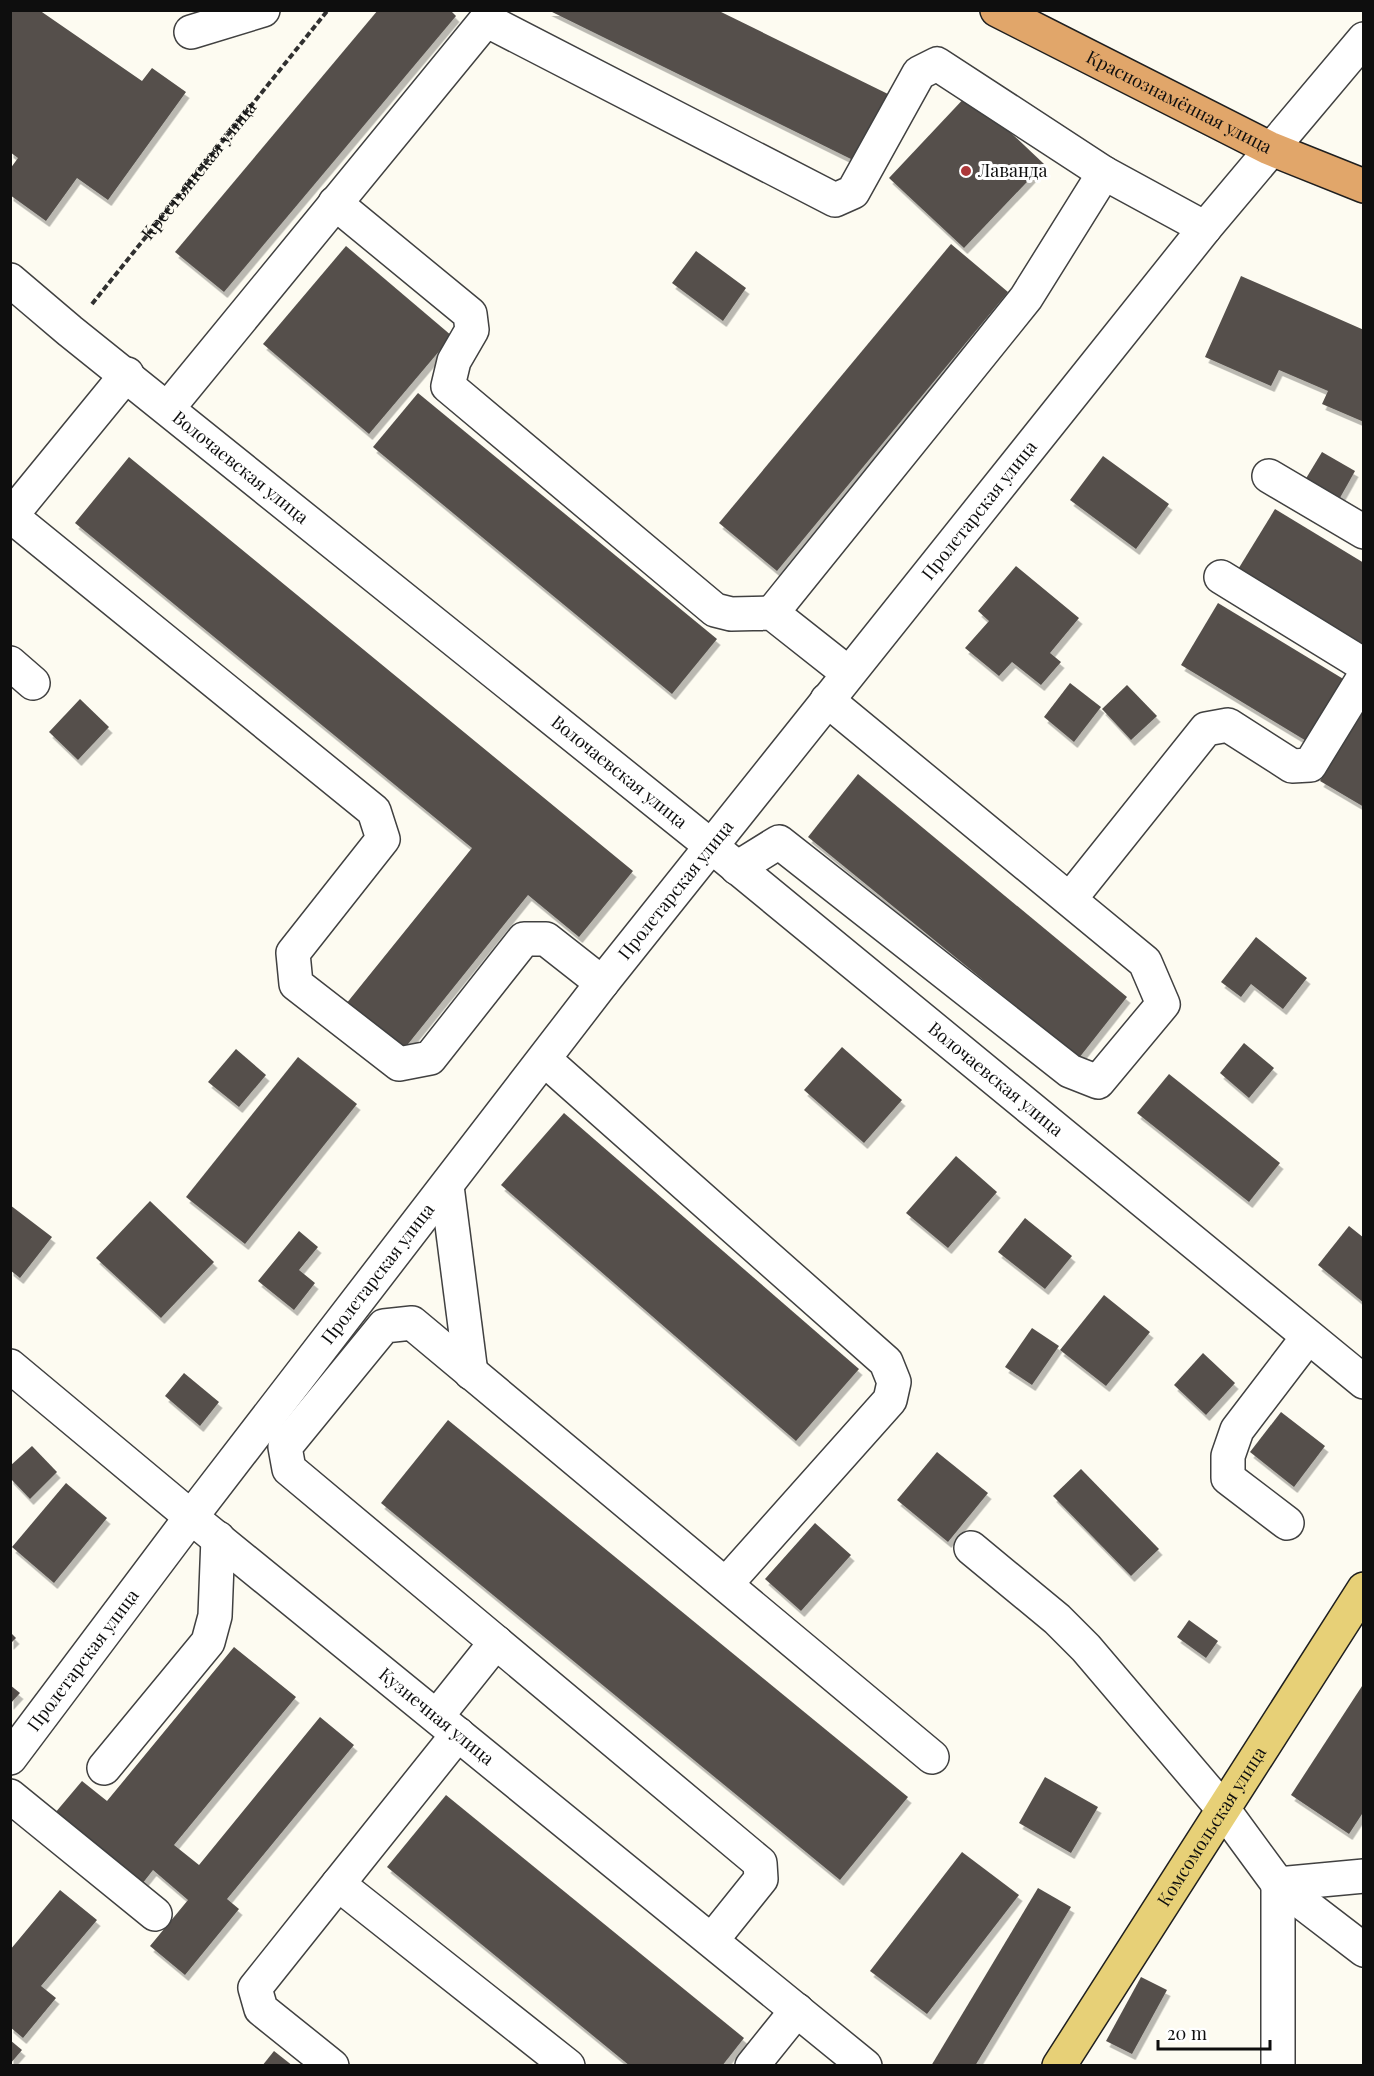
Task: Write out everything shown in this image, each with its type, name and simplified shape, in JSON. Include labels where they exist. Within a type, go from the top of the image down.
[{"type":"highway","name":"Краснознамённая улица","points":[[997,10],[1269,148],[1364,186]]},
{"type":"main road","name":"Комсомольская улица","points":[[1062,2064],[1364,1588]]},
{"type":"street","points":[[191,32],[262,10]]},
{"type":"street","points":[[168,408],[335,203],[483,15],[835,200],[853,192],[919,73],[937,64],[1104,173],[1205,228]]},
{"type":"street","name":"Пролетарская улица","points":[[10,1758],[191,1517],[602,983],[1269,148],[1316,98],[1364,39]]},
{"type":"street","points":[[772,613],[1026,298],[1104,173]]},
{"type":"street","points":[[335,203],[470,314],[472,330],[454,361],[448,386],[715,610],[731,614],[772,613],[848,673]]},
{"type":"street","name":"Волочаевская улица","points":[[10,280],[70,331],[127,374],[711,846],[1364,1382]]},
{"type":"street","points":[[127,374],[11,516],[374,811],[383,839],[293,953],[296,984],[399,1064],[430,1058],[524,939],[546,939],[602,983]]},
{"type":"street","points":[[1269,476],[1364,532]]},
{"type":"street","points":[[1221,577],[1364,665]]},
{"type":"street","points":[[1070,898],[1206,729],[1228,725],[1292,766],[1310,765],[1364,677]]},
{"type":"street","points":[[737,868],[778,842],[1070,1071],[1098,1082],[1163,1004],[1145,962],[827,700]]},
{"type":"street","points":[[545,1060],[886,1362],[894,1382],[890,1400],[726,1584]]},
{"type":"street","points":[[447,1186],[471,1373]]},
{"type":"street","points":[[712,1940],[762,1879],[760,1863],[289,1469],[285,1447],[384,1326],[412,1323],[932,1757]]},
{"type":"street","points":[[1287,1523],[1228,1478],[1228,1456],[1237,1430],[1308,1336]]},
{"type":"street","name":"Кузнечная улица","points":[[10,1366],[191,1517],[865,2066]]},
{"type":"street","points":[[104,1768],[208,1642],[215,1616],[218,1538]]},
{"type":"street","points":[[971,1548],[1057,1619],[1086,1648],[1223,1809],[1278,1884],[1364,1950]]},
{"type":"street","points":[[332,2066],[261,2009],[255,1988],[338,1884],[447,1725],[496,1642]]},
{"type":"street","points":[[10,1796],[155,1914]]},
{"type":"street","points":[[1278,1884],[1364,1876]]},
{"type":"street","points":[[338,1884],[568,2066]]},
{"type":"street","points":[[1278,1884],[1278,2066]]},
{"type":"street","points":[[752,2066],[797,2010]]},
{"type":"path","name":"Крестьянская улица","points":[[70,331],[328,10]]},
{"type":"building","points":[[10,10],[39,10],[142,81],[152,68],[186,92],[108,200],[77,178],[46,221],[10,195],[10,169],[18,158],[10,152]]},
{"type":"building","points":[[378,10],[450,10],[456,16],[224,292],[175,252]]},
{"type":"building","points":[[548,10],[717,10],[890,95],[857,162]]},
{"type":"building","name":"Лаванда","points":[[969,93],[1044,164],[964,248],[889,178]]},
{"type":"building","points":[[951,244],[1008,292],[777,571],[719,523]]},
{"type":"building","points":[[346,246],[452,336],[369,434],[263,344]]},
{"type":"building","points":[[696,251],[746,288],[723,321],[672,283]]},
{"type":"building","points":[[1241,276],[1364,330],[1364,422],[1322,404],[1328,391],[1279,370],[1271,386],[1205,357]]},
{"type":"building","points":[[418,393],[717,639],[672,694],[373,447]]},
{"type":"building","points":[[1322,452],[1355,471],[1336,505],[1302,485]]},
{"type":"building","points":[[1103,456],[1169,504],[1136,549],[1070,500]]},
{"type":"building","points":[[129,457],[633,871],[579,937],[528,895],[404,1049],[346,1004],[472,848],[75,523]]},
{"type":"building","points":[[1275,509],[1364,563],[1364,648],[1237,571]]},
{"type":"building","points":[[1016,566],[1079,618],[1050,653],[1061,662],[1041,685],[1012,662],[999,676],[965,648],[989,621],[978,611]]},
{"type":"building","points":[[1218,603],[1345,680],[1308,742],[1181,665]]},
{"type":"building","points":[[1070,683],[1101,707],[1074,742],[1044,717]]},
{"type":"building","points":[[1127,685],[1157,716],[1131,740],[1102,709]]},
{"type":"building","points":[[80,699],[109,727],[78,760],[49,732]]},
{"type":"building","points":[[1364,708],[1364,807],[1320,781]]},
{"type":"building","points":[[858,774],[1127,997],[1079,1058],[808,837]]},
{"type":"building","points":[[1256,937],[1307,978],[1283,1009],[1251,984],[1241,997],[1221,982]]},
{"type":"building","points":[[1244,1043],[1274,1068],[1249,1098],[1220,1073]]},
{"type":"building","points":[[842,1047],[902,1100],[864,1143],[804,1090]]},
{"type":"building","points":[[236,1049],[266,1075],[239,1107],[208,1082]]},
{"type":"building","points":[[298,1057],[357,1104],[245,1244],[186,1197]]},
{"type":"building","points":[[1169,1074],[1280,1163],[1249,1202],[1137,1113]]},
{"type":"building","points":[[564,1113],[859,1369],[796,1441],[501,1185]]},
{"type":"building","points":[[956,1156],[997,1192],[948,1248],[906,1213]]},
{"type":"building","points":[[150,1201],[214,1262],[161,1318],[96,1258]]},
{"type":"building","points":[[10,1205],[52,1237],[20,1278],[10,1270]]},
{"type":"building","points":[[1025,1218],[1072,1256],[1045,1289],[998,1252]]},
{"type":"building","points":[[1349,1226],[1364,1238],[1364,1303],[1318,1265]]},
{"type":"building","points":[[299,1231],[318,1247],[299,1270],[315,1283],[294,1310],[258,1281]]},
{"type":"building","points":[[1104,1295],[1150,1332],[1106,1386],[1060,1350]]},
{"type":"building","points":[[1032,1328],[1059,1346],[1032,1385],[1005,1367]]},
{"type":"building","points":[[1203,1353],[1235,1383],[1206,1415],[1174,1385]]},
{"type":"building","points":[[184,1373],[219,1402],[200,1426],[165,1396]]},
{"type":"building","points":[[1281,1412],[1325,1446],[1294,1487],[1250,1452]]},
{"type":"building","points":[[448,1420],[908,1797],[840,1880],[381,1503]]},
{"type":"building","points":[[32,1446],[57,1472],[30,1499],[10,1478],[10,1466]]},
{"type":"building","points":[[937,1452],[988,1493],[948,1542],[897,1500]]},
{"type":"building","points":[[1081,1469],[1159,1549],[1131,1576],[1053,1496]]},
{"type":"building","points":[[66,1483],[107,1518],[54,1583],[12,1547]]},
{"type":"building","points":[[815,1523],[851,1555],[801,1611],[765,1579]]},
{"type":"building","points":[[1189,1620],[1218,1641],[1206,1658],[1177,1637]]},
{"type":"building","points":[[10,1632],[16,1638],[10,1644]]},
{"type":"building","points":[[234,1647],[296,1697],[174,1845],[199,1865],[320,1717],[354,1745],[227,1899],[239,1909],[185,1975],[150,1946],[188,1900],[153,1870],[142,1884],[55,1813],[82,1781],[107,1801]]},
{"type":"building","points":[[1364,1683],[1364,1811],[1349,1834],[1291,1795]]},
{"type":"building","points":[[10,1685],[20,1693],[10,1704]]},
{"type":"building","points":[[1045,1777],[1098,1807],[1071,1853],[1019,1823]]},
{"type":"building","points":[[446,1795],[744,2038],[722,2066],[630,2066],[387,1867]]},
{"type":"building","points":[[962,1852],[1019,1895],[927,2014],[870,1971]]},
{"type":"building","points":[[1038,1888],[1071,1907],[975,2066],[931,2066]]},
{"type":"building","points":[[60,1890],[97,1920],[41,1986],[56,1998],[23,2038],[10,2027],[10,1950]]},
{"type":"building","points":[[1141,1977],[1167,1990],[1132,2054],[1106,2041]]},
{"type":"building","points":[[10,2040],[22,2050],[10,2064]]},
{"type":"building","points":[[274,2051],[293,2066],[262,2066]]},
{"type":"place","name":"Лаванда","points":[[966,171]]}]
